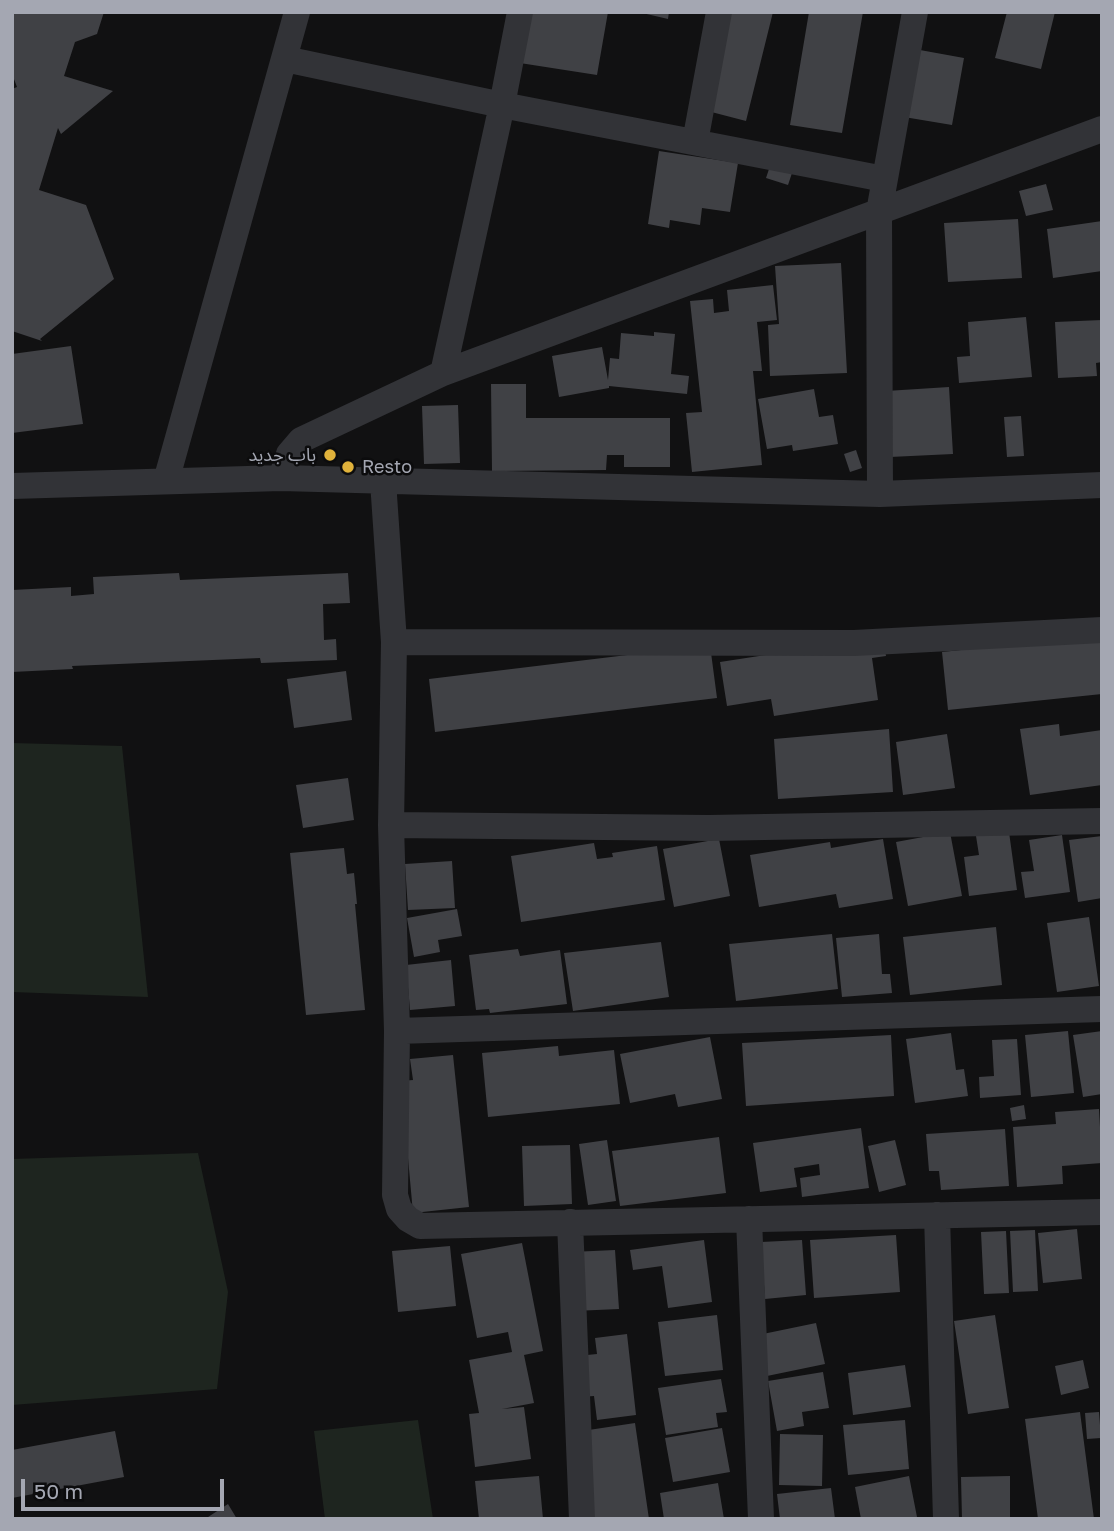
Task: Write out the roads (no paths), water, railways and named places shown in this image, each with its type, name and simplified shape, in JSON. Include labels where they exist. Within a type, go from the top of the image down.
[{"type":"street","points":[[166,481],[296,12]]},
{"type":"street","points":[[443,373],[520,12]]},
{"type":"street","points":[[695,142],[719,12]]},
{"type":"street","points":[[880,494],[879,212],[915,12]]},
{"type":"street","points":[[285,59],[502,105],[884,178]]},
{"type":"street","points":[[281,478],[289,454],[302,440],[443,373],[1102,130]]},
{"type":"street","points":[[12,486],[281,478],[880,494],[1102,485]]},
{"type":"street","points":[[383,481],[394,642],[391,825],[397,1031],[395,1195],[403,1214],[421,1226],[1102,1212]]},
{"type":"street","points":[[394,642],[854,643],[1102,630]]},
{"type":"street","points":[[391,825],[709,828],[1102,821]]},
{"type":"street","points":[[397,1031],[1102,1009]]},
{"type":"street","points":[[937,1215],[946,1519]]},
{"type":"street","points":[[749,1219],[761,1519]]},
{"type":"street","points":[[570,1222],[582,1519]]},
{"type":"place","name":"باب جديد","points":[[330,455]]},
{"type":"place","name":"Resto","points":[[348,467]]}]
